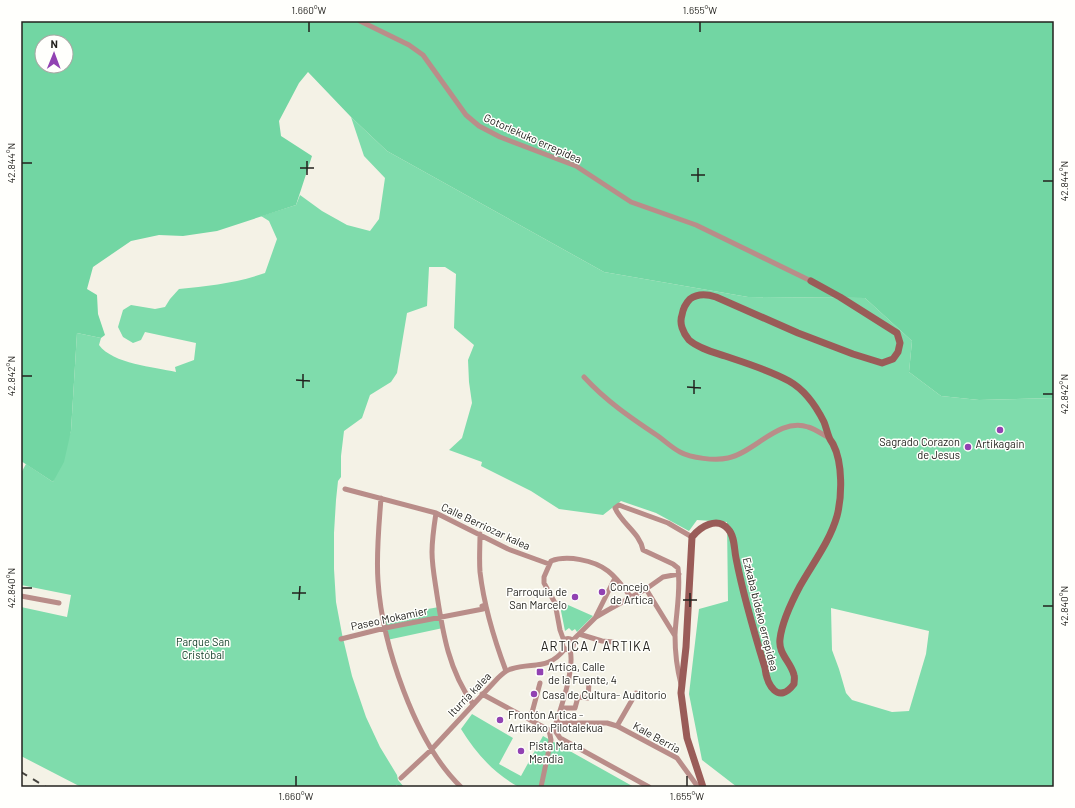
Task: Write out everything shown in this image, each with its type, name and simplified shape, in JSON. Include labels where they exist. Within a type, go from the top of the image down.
[{"type":"street","name":"Gotorlekuko errepidea","points":[[360,21],[409,45],[423,55],[466,115],[480,126],[500,136],[576,166],[631,202],[696,225],[811,281]]},
{"type":"street","name":"Ezkaba bideko errepidea","points":[[692,537],[703,526],[708,524],[721,524],[728,528],[733,537],[739,572],[765,668],[766,679],[769,686],[774,691],[780,693],[785,692],[794,684],[794,675],[780,647],[780,639],[794,597],[823,547],[837,516],[840,470],[836,453],[818,411],[810,398],[800,389],[772,373],[705,349],[690,340],[682,330],[680,319],[683,308],[690,299],[697,295],[706,294],[798,333],[853,354],[882,363],[893,359],[898,352],[900,343],[897,332],[811,281]]},
{"type":"street","points":[[584,377],[596,390],[624,414],[681,452],[703,458],[728,458],[748,449],[778,430],[790,426],[807,426],[829,438]]},
{"type":"street","name":"Calle Berriozar kalea","points":[[345,489],[436,513],[508,549],[549,564]]},
{"type":"street","points":[[381,498],[377,560],[378,582],[385,628],[392,656],[409,702],[431,750],[452,778],[461,787]]},
{"type":"street","points":[[682,687],[679,677],[675,636],[679,574],[678,568],[673,564],[643,550],[642,543],[638,537],[618,515],[615,508],[619,505],[668,523],[692,537],[682,702],[687,738],[703,787]]},
{"type":"street","name":"Paseo Mokamier","points":[[436,513],[432,553],[446,646],[456,674],[464,691],[473,704]]},
{"type":"street","points":[[480,534],[480,570],[485,605],[495,642],[506,671]]},
{"type":"street","points":[[631,597],[608,570],[594,563],[559,558],[549,564],[544,577],[544,583],[555,603],[560,630],[564,641],[563,645],[572,655],[568,686],[556,723],[556,732],[560,738],[649,787]]},
{"type":"street","points":[[572,641],[596,617],[646,590],[663,577],[679,574]]},
{"type":"street","points":[[596,617],[615,578]]},
{"type":"street","points":[[646,590],[675,636]]},
{"type":"street","points":[[21,596],[59,603]]},
{"type":"street","name":"Paseo Mokamier","points":[[341,639],[385,628],[483,609],[482,606],[485,605]]},
{"type":"street","points":[[579,634],[602,641],[613,642]]},
{"type":"street","points":[[564,641],[568,639],[572,641]]},
{"type":"street","points":[[568,649],[574,646],[572,641]]},
{"type":"street","name":"Iturria kalea","points":[[401,778],[431,750],[482,694],[506,671],[546,663],[568,649]]},
{"type":"street","points":[[530,720],[540,683]]},
{"type":"street","points":[[561,708],[575,708],[578,697],[588,698],[589,683]]},
{"type":"street","name":"Kale Berria","points":[[617,726],[636,693]]},
{"type":"street","points":[[482,694],[548,730],[551,740],[541,787]]},
{"type":"street","name":"Kale Berria","points":[[556,723],[607,723],[617,726],[678,758],[698,787]]},
{"type":"green space","points":[[21,21],[1054,21],[1054,398],[979,400],[941,396],[909,372],[912,341],[865,298],[748,297],[604,272],[387,151],[351,117],[308,72],[299,83],[279,121],[281,136],[312,156],[296,205],[217,231],[183,236],[159,235],[131,241],[93,267],[87,289],[97,295],[98,314],[105,335],[101,338],[77,333],[71,431],[64,462],[53,482],[21,461]]},
{"type":"green space","name":"Parque San Cristóbal","points":[[351,117],[387,151],[604,272],[748,297],[865,298],[912,341],[909,372],[941,396],[979,400],[1054,398],[1054,787],[737,787],[702,760],[689,694],[699,609],[728,601],[727,522],[697,520],[689,531],[656,513],[621,501],[603,515],[559,509],[531,491],[481,466],[482,462],[449,450],[462,438],[472,403],[468,360],[474,345],[454,328],[456,274],[445,267],[429,267],[427,306],[407,313],[397,373],[391,382],[370,395],[362,418],[344,431],[341,456],[341,477],[338,481],[336,500],[334,569],[336,602],[342,634],[352,676],[366,717],[380,747],[397,775],[398,780],[404,787],[398,787],[397,785],[394,787],[81,787],[21,756],[21,607],[67,617],[71,595],[21,585],[21,473],[26,464],[53,482],[71,431],[77,333],[101,338],[99,345],[105,351],[124,361],[176,372],[175,367],[194,360],[196,343],[145,332],[141,340],[133,343],[123,337],[118,327],[123,310],[131,305],[155,309],[165,307],[179,289],[233,282],[265,273],[277,239],[269,221],[261,216],[296,205],[300,195],[322,211],[347,225],[370,231],[379,219],[385,178],[364,156]],"holes":[[[831,608],[929,631],[926,654],[909,711],[892,712],[852,700],[846,693],[832,650]]]},
{"type":"green space","points":[[559,601],[593,616],[577,632],[575,629],[572,631],[569,628],[565,631]]},
{"type":"green space","points":[[439,607],[443,628],[387,640],[383,617]]},
{"type":"green space","points":[[472,714],[513,738],[499,764],[521,776],[543,736],[634,787],[519,787],[502,776],[486,762],[461,729]]},
{"type":"railway","points":[[21,772],[46,787]]},
{"type":"place","name":"Artikagain","points":[[1000,430]]},
{"type":"place","name":"Sagrado Corazon de Jesus","points":[[968,447]]},
{"type":"place","name":"Concejo de Artica","points":[[602,592]]},
{"type":"place","name":"Parroquia de San Marcelo","points":[[575,597]]},
{"type":"place","name":"Artica, Calle de la Fuente, 4","points":[[540,672]]},
{"type":"place","name":"Casa de Cultura- Auditorio","points":[[534,694]]},
{"type":"place","name":"Frontón Artica - Artikako Pilotalekua","points":[[500,720]]},
{"type":"place","name":"Pista Marta Mendia","points":[[521,751]]},
{"type":"district","name":"ARTICA / ARTIKA","points":[[596,646]]}]
